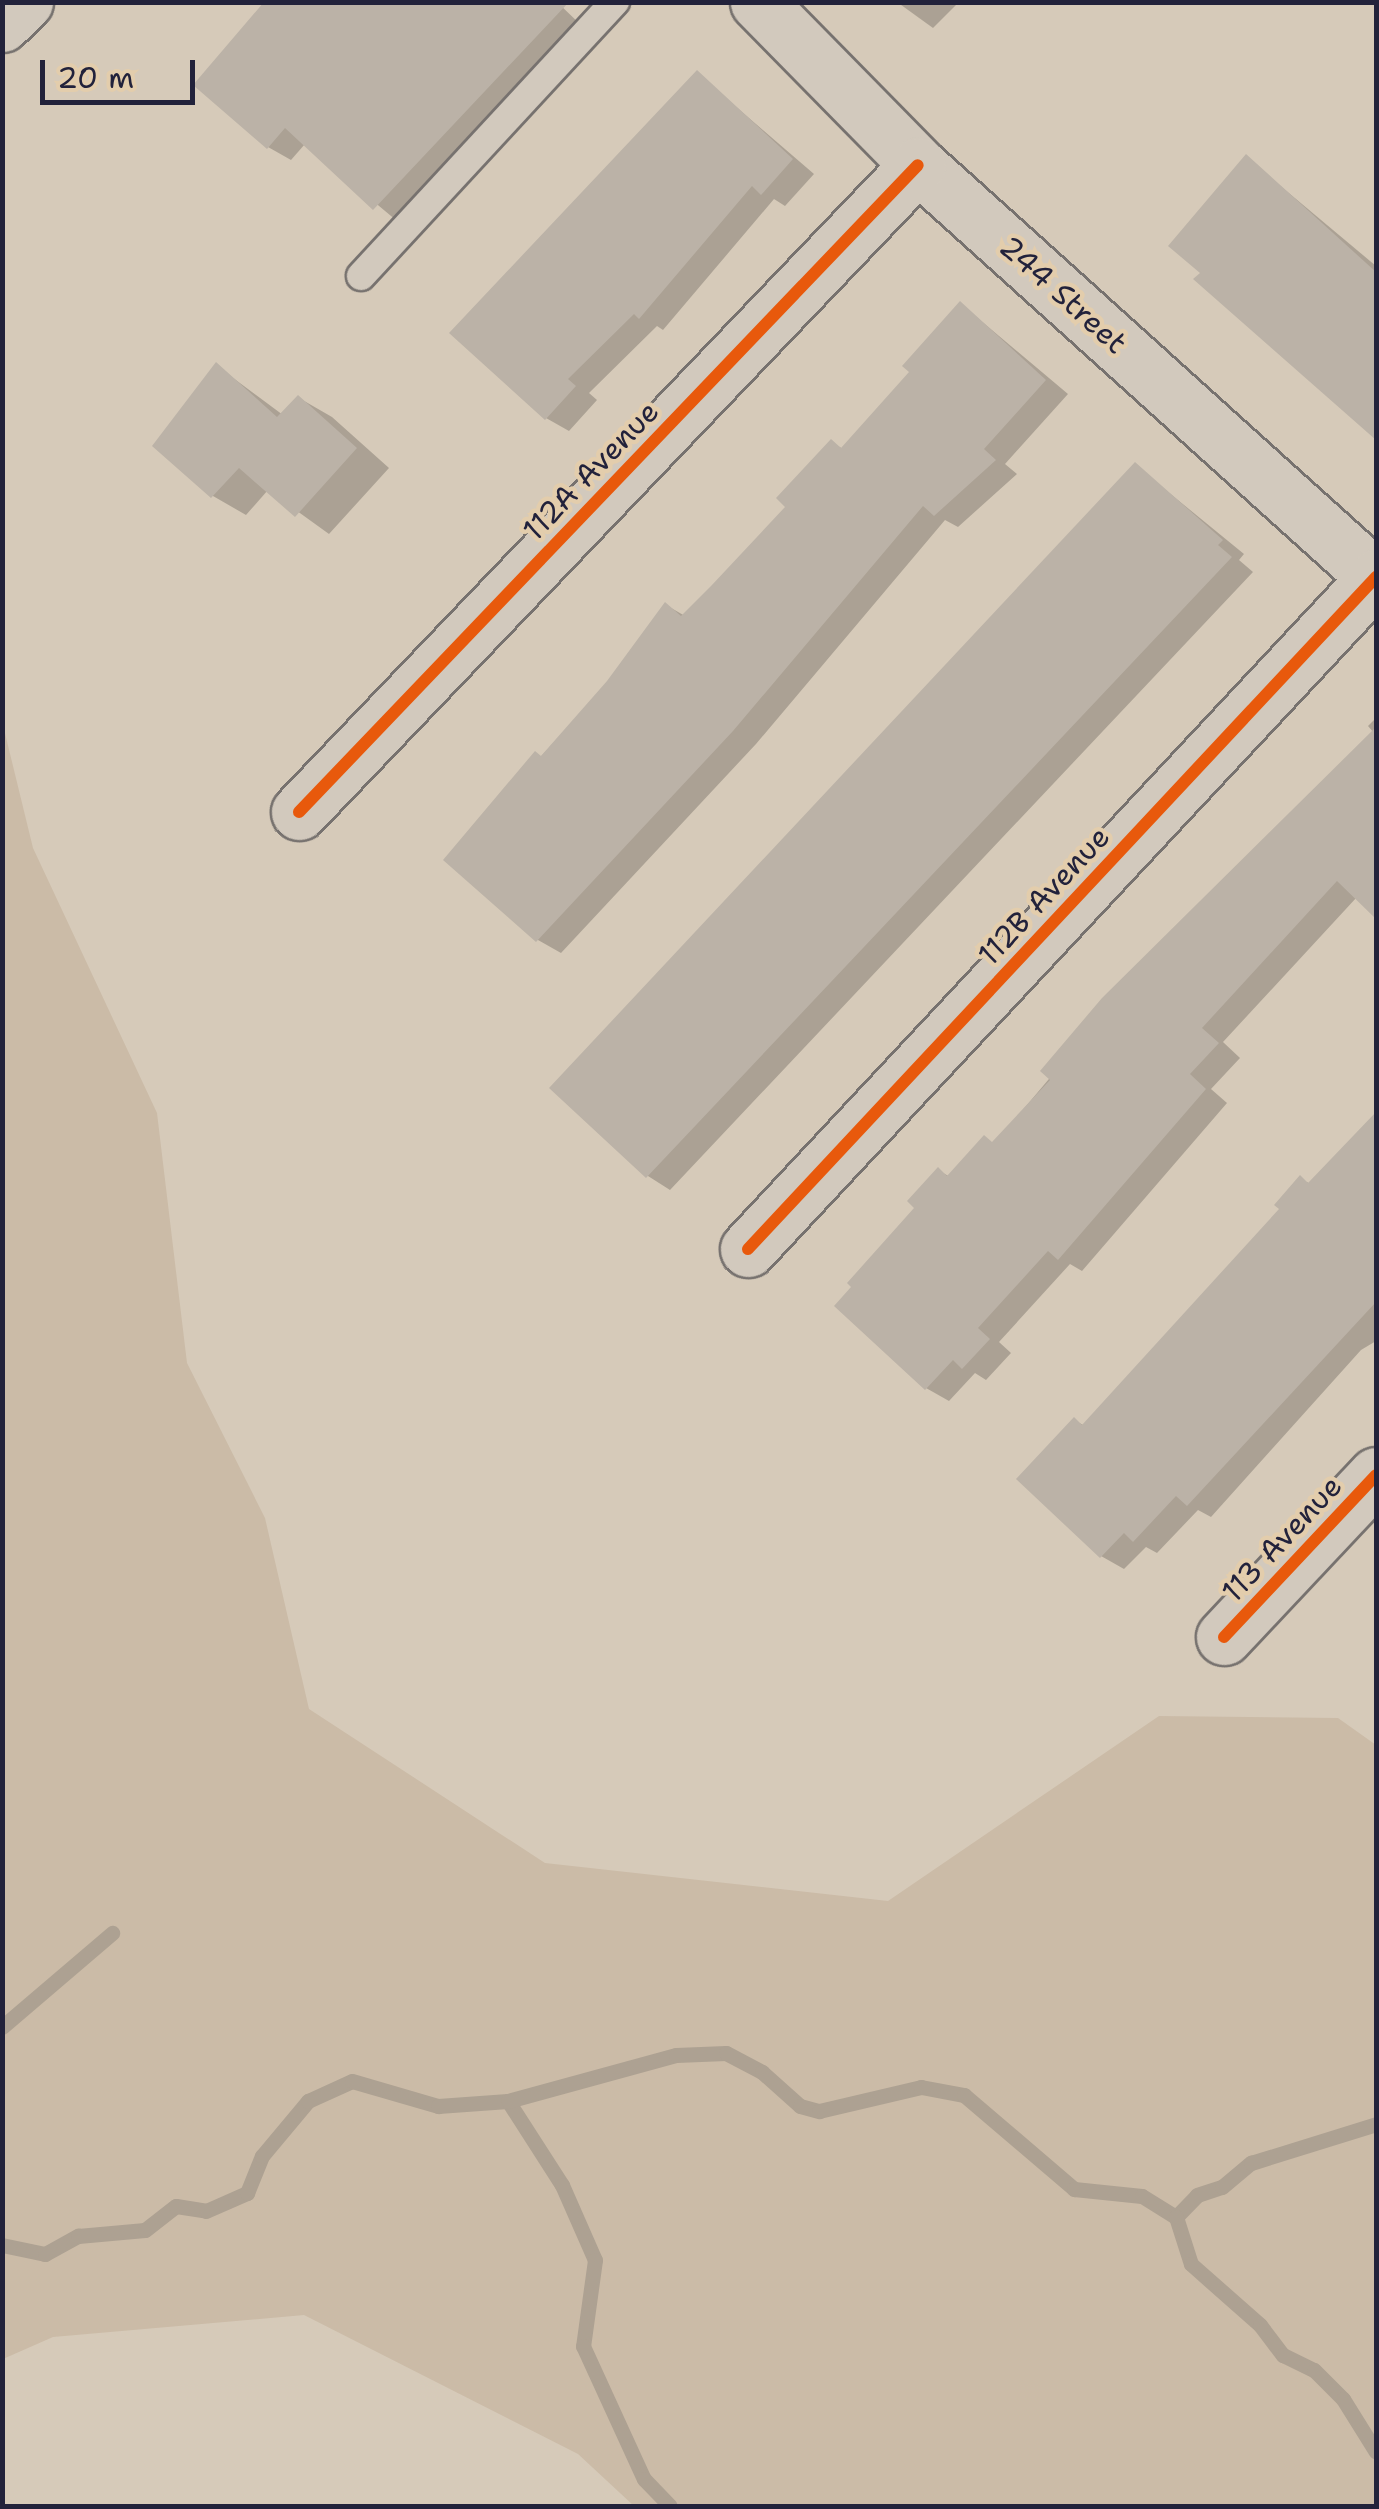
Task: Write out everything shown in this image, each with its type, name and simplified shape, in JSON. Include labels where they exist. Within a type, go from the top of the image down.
[{"type":"street","points":[[2,24],[25,2]]},
{"type":"street","name":"244 Street","points":[[758,2],[918,165],[1376,577]]},
{"type":"street","name":"112A Avenue","points":[[300,812],[918,165]]},
{"type":"street","name":"112B Avenue","points":[[748,1249],[1376,577]]},
{"type":"street","name":"113 Avenue","points":[[1224,1637],[1376,1475]]},
{"type":"lane","points":[[361,276],[615,2]]},
{"type":"shaded area","points":[[3,725],[33,848],[157,1113],[187,1363],[265,1518],[309,1709],[545,1863],[888,1901],[1159,1716],[1338,1718],[1376,1745],[1376,2506],[634,2506],[578,2454],[304,2315],[53,2337],[3,2359]]},
{"type":"building","points":[[264,2],[569,2],[373,210],[285,128],[267,149],[193,85]]},
{"type":"building","points":[[697,70],[793,159],[761,195],[752,186],[639,319],[634,314],[568,379],[576,386],[545,420],[449,333]]},
{"type":"building","points":[[1246,154],[1376,272],[1376,440],[1193,279],[1200,273],[1168,246]]},
{"type":"building","points":[[960,301],[1046,380],[984,449],[996,460],[934,516],[923,506],[733,731],[536,942],[443,860],[535,751],[541,756],[607,681],[665,602],[681,616],[785,507],[776,498],[831,439],[841,448],[909,372],[902,366]]},
{"type":"building","points":[[216,362],[277,417],[298,395],[357,448],[295,517],[239,468],[211,498],[152,446]]},
{"type":"building","points":[[1135,462],[1223,540],[1218,545],[1232,557],[646,1178],[549,1088]]},
{"type":"building","points":[[1376,727],[1376,919],[1337,881],[1202,1028],[1219,1043],[1190,1074],[1206,1089],[1058,1260],[1048,1251],[978,1328],[990,1339],[962,1369],[953,1360],[925,1390],[834,1306],[851,1287],[847,1283],[914,1208],[907,1201],[938,1167],[947,1176],[984,1135],[992,1142],[1050,1080],[1040,1071],[1102,998]]},
{"type":"building","points":[[1376,1112],[1376,1302],[1187,1506],[1176,1496],[1133,1542],[1124,1533],[1100,1558],[1016,1479],[1074,1417],[1082,1425],[1279,1209],[1274,1205],[1300,1175],[1308,1183]]},
{"type":"waterway","points":[[2,2027],[112,1933]]},
{"type":"waterway","points":[[2,2245],[45,2254],[78,2236],[145,2230],[176,2206],[206,2211],[247,2193],[262,2156],[308,2101],[352,2081],[438,2106],[508,2101],[676,2055],[726,2053],[762,2072],[800,2106],[819,2111],[921,2087],[964,2095],[1074,2189],[1142,2196],[1176,2217],[1191,2264],[1260,2325],[1283,2355],[1314,2370],[1343,2399],[1376,2452]]},
{"type":"waterway","points":[[508,2101],[562,2185],[595,2260],[583,2346],[644,2479],[670,2506]]},
{"type":"waterway","points":[[1176,2217],[1197,2195],[1222,2187],[1251,2163],[1376,2124]]},
{"type":"cycle path","points":[[299,812],[918,165]]},
{"type":"cycle path","points":[[748,1249],[1376,577]]},
{"type":"cycle path","points":[[1224,1637],[1376,1475]]}]
